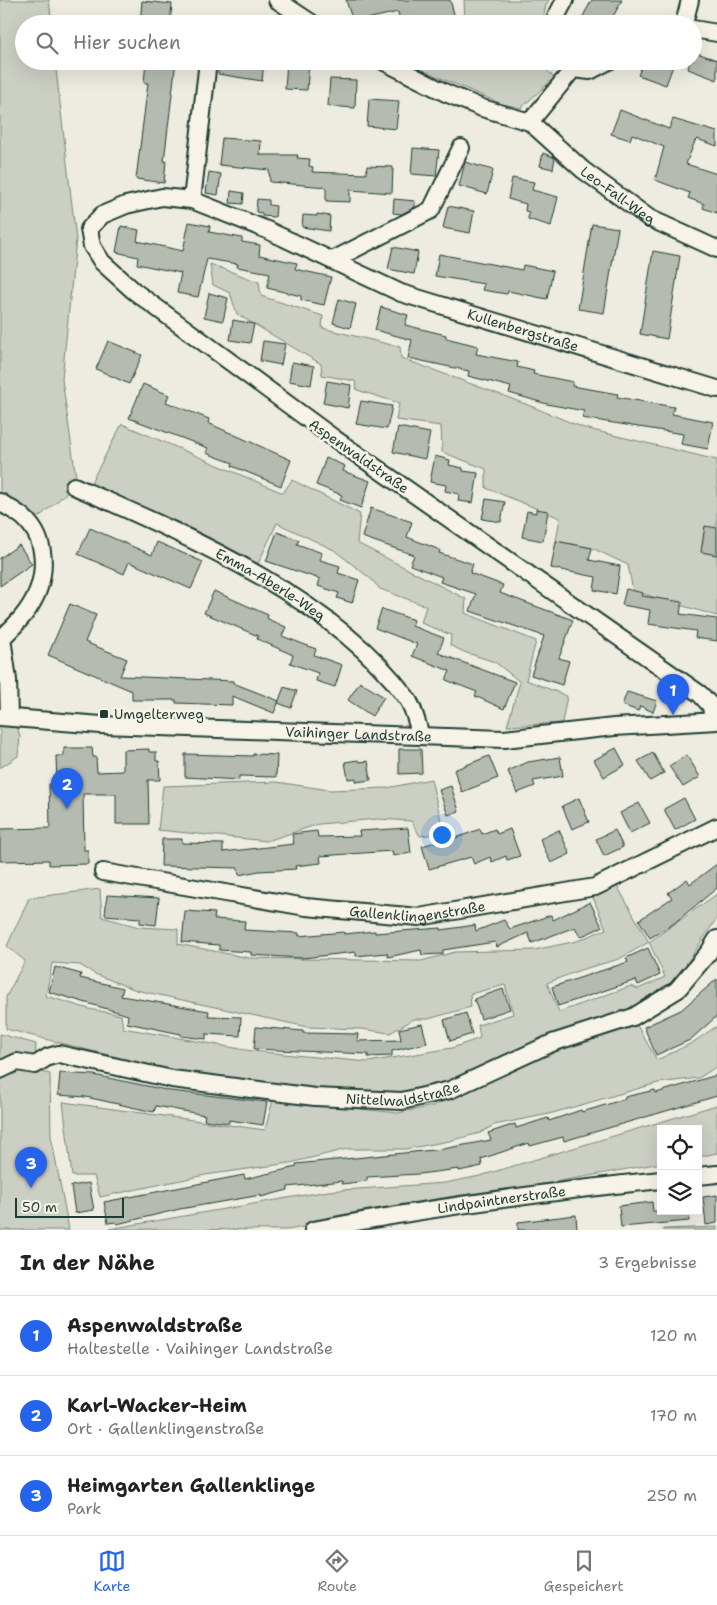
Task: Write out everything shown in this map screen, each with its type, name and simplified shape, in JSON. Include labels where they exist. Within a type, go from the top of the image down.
[{"type":"street","points":[[277,0],[300,15]]},
{"type":"street","points":[[557,15],[565,0]]},
{"type":"street","points":[[686,15],[690,0]]},
{"type":"street","points":[[702,31],[717,34]]},
{"type":"street","points":[[192,200],[207,70]]},
{"type":"street","points":[[401,70],[446,93],[482,108],[530,122],[566,70]]},
{"type":"street","name":"Leo-Fall-Weg","points":[[530,122],[583,170],[650,218],[717,249]]},
{"type":"street","points":[[333,260],[431,210],[461,148]]},
{"type":"street","name":"Kullenbergstraße","points":[[89,229],[102,214],[126,205],[162,197],[192,200],[333,260],[401,293],[717,390]]},
{"type":"street","name":"Aspenwaldstraße","points":[[89,229],[92,246],[102,262],[134,291],[334,439],[700,694],[711,706],[715,721]]},
{"type":"street","name":"Emma-Aberle-Weg","points":[[74,486],[171,529],[234,561],[308,606],[369,654],[408,699],[421,736]]},
{"type":"street","points":[[0,502],[23,517],[39,537],[44,562],[39,588],[27,611],[1,638],[8,680],[4,717]]},
{"type":"street","name":"Vaihinger Landstraße","points":[[4,717],[101,725],[504,739],[623,726],[715,721]]},
{"type":"street","name":"Gallenklingenstraße","points":[[103,872],[306,907],[419,917],[595,887],[717,827]]},
{"type":"street","name":"Nittelwaldstraße","points":[[0,1070],[17,1062],[35,1065],[48,1057],[59,1054],[182,1081],[316,1097],[402,1101],[450,1090],[552,1043],[633,1016],[677,990],[709,952],[717,939]]},
{"type":"street","points":[[702,1176],[717,1174]]},
{"type":"street","name":"Lindpaintnerstraße","points":[[313,1230],[527,1196],[657,1180]]},
{"type":"shaded area","points":[[0,0],[49,0],[51,15],[15,15],[15,70],[56,70],[76,239],[62,379],[77,484],[39,517],[0,496]]},
{"type":"shaded area","points":[[464,0],[549,0],[544,15],[465,15]]},
{"type":"shaded area","points":[[422,70],[547,70],[554,78],[521,108],[502,104]]},
{"type":"shaded area","points":[[210,264],[259,282],[261,296],[323,316],[322,328],[400,347],[401,358],[523,403],[584,428],[717,460],[717,616],[633,591],[628,565],[592,548],[556,541],[560,518],[486,488],[486,469],[442,452],[441,426],[396,420],[399,403],[357,390],[355,381],[322,375],[321,364],[237,314],[230,293],[213,285]]},
{"type":"shaded area","points":[[122,424],[283,493],[292,480],[360,514],[357,543],[466,599],[465,613],[536,641],[526,680],[567,696],[562,723],[507,726],[520,682],[495,662],[464,652],[450,645],[451,635],[421,623],[426,606],[380,589],[371,579],[334,550],[277,523],[257,566],[90,484]]},
{"type":"shaded area","points":[[0,725],[17,725],[20,737],[18,756],[0,768]]},
{"type":"shaded area","points":[[431,779],[444,833],[420,836],[411,821],[378,819],[319,824],[267,841],[158,830],[163,786],[276,782],[330,790],[387,788]]},
{"type":"shaded area","points":[[616,884],[649,942],[717,894],[717,918],[671,987],[631,1010],[445,1084],[395,1096],[316,1090],[177,1073],[6,1029],[6,997],[25,961],[7,946],[29,898],[100,889],[102,917],[139,927],[178,929],[178,944],[249,958],[421,961],[455,952],[534,950],[577,941],[606,929],[592,895]],"holes":[[[649,942],[665,977],[638,989],[631,986],[559,1012],[547,983],[580,970],[619,959]],[[52,963],[80,965],[95,974],[136,990],[307,1027],[361,1029],[390,1033],[414,1019],[428,1019],[471,1007],[470,994],[505,985],[513,1014],[478,1025],[480,1038],[452,1048],[368,1062],[252,1051],[123,1028],[121,1015],[89,1009],[46,996]]]},
{"type":"shaded area","points":[[635,1022],[657,1060],[692,1043],[717,1026],[717,1066],[699,1078],[658,1083],[549,1114],[494,1125],[480,1133],[406,1149],[347,1149],[290,1163],[205,1175],[100,1197],[94,1176],[72,1176],[63,1102],[265,1130],[273,1100],[398,1113],[433,1106],[555,1050]]},
{"type":"shaded area","points":[[0,1034],[36,1044],[35,1065],[38,1071],[50,1074],[51,1136],[69,1230],[0,1230]]},
{"type":"shaded area","points":[[717,1105],[717,1153],[702,1156],[702,1125],[657,1125],[657,1164],[287,1230],[109,1229],[328,1191],[445,1183],[480,1176]]},
{"type":"shaded area","points":[[717,1227],[717,1230],[663,1230],[663,1229]]},
{"type":"building","points":[[346,0],[450,0],[454,15],[399,15],[398,12],[384,15],[351,15]]},
{"type":"building","points":[[592,0],[622,0],[614,15],[584,15]]},
{"type":"building","points":[[142,1],[172,4],[171,15],[141,15]]},
{"type":"building","points":[[702,55],[717,60],[717,80],[691,70],[702,70]]},
{"type":"building","points":[[145,70],[175,70],[164,161],[166,161],[164,183],[136,179],[148,83],[144,83]]},
{"type":"building","points":[[218,70],[263,70],[262,81],[218,74]]},
{"type":"building","points":[[286,70],[308,70],[307,90],[285,89]]},
{"type":"building","points":[[640,70],[671,70],[666,85],[638,75]]},
{"type":"building","points":[[330,79],[356,80],[355,108],[328,106]]},
{"type":"building","points":[[369,99],[399,101],[396,129],[367,126]]},
{"type":"building","points":[[620,110],[669,129],[673,119],[717,132],[717,146],[697,139],[686,164],[717,174],[717,213],[703,208],[704,204],[688,198],[690,193],[655,180],[664,147],[632,134],[630,140],[611,134]]},
{"type":"building","points":[[222,138],[261,141],[260,155],[298,155],[297,158],[310,159],[309,166],[313,167],[312,172],[366,174],[367,166],[393,167],[392,193],[350,190],[350,202],[326,201],[326,187],[270,182],[269,170],[219,165]]},
{"type":"building","points":[[413,148],[439,150],[436,176],[411,174]]},
{"type":"building","points":[[543,153],[555,158],[553,169],[540,166]]},
{"type":"building","points":[[465,162],[493,170],[487,194],[459,186]]},
{"type":"building","points":[[209,172],[221,174],[218,195],[206,193]]},
{"type":"building","points":[[512,178],[534,182],[532,190],[558,197],[551,226],[528,219],[529,212],[525,211],[526,204],[508,199]]},
{"type":"building","points":[[231,191],[244,193],[243,204],[230,203]]},
{"type":"building","points":[[257,199],[269,200],[269,205],[276,206],[275,217],[262,216],[262,213],[256,212]]},
{"type":"building","points":[[394,199],[415,201],[415,207],[402,214],[393,213]]},
{"type":"building","points":[[448,206],[474,211],[470,233],[443,228]]},
{"type":"building","points":[[317,214],[330,216],[329,231],[302,227],[303,215],[317,216]]},
{"type":"building","points":[[189,222],[210,226],[209,232],[242,238],[242,242],[260,245],[259,255],[297,263],[295,269],[331,277],[324,305],[301,300],[301,296],[267,288],[270,273],[237,267],[238,264],[207,259],[198,297],[177,293],[181,273],[137,264],[138,257],[116,252],[121,226],[139,230],[137,241],[183,251]]},
{"type":"building","points":[[592,224],[618,228],[604,313],[578,309]]},
{"type":"building","points":[[393,247],[418,252],[414,274],[388,269]]},
{"type":"building","points":[[653,251],[680,256],[667,339],[640,334]]},
{"type":"building","points":[[439,254],[522,270],[523,265],[553,271],[547,299],[508,291],[507,294],[482,290],[484,284],[435,276]]},
{"type":"building","points":[[209,293],[228,298],[223,321],[204,317]]},
{"type":"building","points":[[339,299],[356,304],[350,328],[333,323]]},
{"type":"building","points":[[381,307],[408,315],[405,325],[446,335],[446,338],[478,346],[476,354],[518,362],[517,367],[534,371],[533,374],[573,382],[572,386],[618,394],[617,397],[674,407],[672,414],[713,422],[708,449],[681,444],[683,434],[582,418],[584,411],[547,404],[509,393],[511,387],[468,376],[469,371],[408,358],[412,340],[375,330]]},
{"type":"building","points":[[233,320],[254,324],[250,343],[230,340]]},
{"type":"building","points":[[108,341],[142,355],[129,384],[96,369]]},
{"type":"building","points":[[263,341],[285,344],[281,365],[260,361]]},
{"type":"building","points":[[292,362],[314,366],[311,385],[289,381]]},
{"type":"building","points":[[327,381],[351,385],[348,408],[323,403]]},
{"type":"building","points":[[143,384],[169,395],[166,402],[209,419],[208,423],[291,460],[281,486],[232,466],[233,463],[206,453],[208,448],[129,418]]},
{"type":"building","points":[[361,401],[392,406],[387,429],[356,424]]},
{"type":"building","points":[[398,427],[430,433],[425,459],[393,452]]},
{"type":"building","points":[[435,456],[450,460],[449,465],[463,468],[463,471],[478,473],[473,503],[458,501],[459,494],[445,491],[446,485],[430,482]]},
{"type":"building","points":[[326,458],[345,466],[343,471],[370,481],[361,508],[340,500],[342,495],[316,485]]},
{"type":"building","points":[[486,499],[505,502],[501,522],[482,519]]},
{"type":"building","points":[[371,508],[412,522],[407,537],[440,550],[439,553],[473,564],[470,573],[503,585],[500,593],[573,620],[559,658],[569,661],[562,685],[531,675],[544,636],[470,611],[476,594],[440,582],[442,577],[410,565],[414,555],[362,537]]},
{"type":"building","points":[[536,509],[548,511],[543,541],[522,537],[527,511],[536,513]]},
{"type":"building","points":[[705,526],[717,528],[717,555],[701,552]]},
{"type":"building","points":[[90,528],[152,555],[157,542],[203,562],[191,589],[129,562],[124,574],[78,554]]},
{"type":"building","points":[[277,532],[299,540],[297,544],[322,553],[320,560],[340,566],[338,573],[359,580],[352,603],[337,598],[339,593],[318,586],[320,579],[266,561]]},
{"type":"building","points":[[556,541],[592,548],[589,560],[620,566],[616,594],[594,590],[596,577],[551,568]]},
{"type":"building","points":[[19,545],[32,564],[0,586],[0,558]]},
{"type":"building","points":[[626,589],[643,593],[642,596],[682,602],[680,614],[717,619],[717,641],[695,638],[696,631],[648,624],[650,610],[622,605]]},
{"type":"building","points":[[214,591],[268,615],[267,618],[286,627],[282,636],[316,649],[314,655],[342,665],[335,687],[316,681],[318,673],[290,663],[293,655],[257,639],[258,636],[204,613]]},
{"type":"building","points":[[70,604],[96,615],[85,642],[127,659],[120,676],[233,681],[233,683],[279,701],[274,713],[232,696],[232,705],[176,703],[176,700],[132,700],[132,691],[48,655]]},
{"type":"building","points":[[382,609],[414,620],[412,626],[444,638],[438,653],[515,682],[504,709],[475,696],[477,692],[446,680],[450,671],[412,656],[417,644],[375,628]]},
{"type":"building","points":[[360,682],[384,697],[372,716],[348,700]]},
{"type":"building","points":[[284,687],[297,691],[291,708],[278,703]]},
{"type":"building","points":[[627,692],[657,701],[653,712],[640,706],[638,711],[622,705]]},
{"type":"building","points":[[64,748],[92,748],[93,757],[96,757],[97,772],[123,771],[123,750],[149,749],[149,752],[156,752],[156,761],[159,761],[160,780],[148,780],[149,824],[116,824],[116,794],[83,794],[84,850],[88,850],[88,864],[49,865],[49,860],[0,861],[0,829],[50,828],[49,784],[57,784],[56,756],[64,756]]},
{"type":"building","points":[[616,748],[625,765],[604,777],[594,760]]},
{"type":"building","points":[[399,749],[421,749],[422,773],[399,774]]},
{"type":"building","points":[[653,753],[664,773],[650,781],[638,761]]},
{"type":"building","points":[[185,754],[277,755],[276,777],[239,776],[239,780],[185,777]]},
{"type":"building","points":[[687,755],[700,777],[683,787],[669,766]]},
{"type":"building","points":[[489,756],[498,778],[462,792],[454,770]]},
{"type":"building","points":[[560,757],[563,776],[533,781],[535,786],[517,793],[508,771],[528,762]]},
{"type":"building","points":[[358,760],[359,762],[368,761],[371,780],[356,782],[356,778],[348,779],[345,762]]},
{"type":"building","points":[[451,786],[459,811],[448,815],[439,790]]},
{"type":"building","points":[[579,798],[589,822],[572,829],[562,806]]},
{"type":"building","points":[[684,798],[695,819],[675,830],[664,809]]},
{"type":"building","points":[[639,803],[650,823],[630,833],[620,813]]},
{"type":"building","points":[[408,828],[411,853],[393,856],[392,851],[320,856],[321,863],[295,866],[296,869],[259,871],[239,875],[238,868],[161,866],[162,839],[182,839],[182,843],[223,844],[223,852],[294,844],[292,834],[317,831],[318,837],[360,836],[359,831]]},
{"type":"building","points":[[480,829],[482,834],[495,829],[497,834],[510,829],[520,856],[507,860],[506,856],[492,862],[490,857],[474,864],[471,857],[429,869],[422,846],[447,839],[448,841]]},
{"type":"building","points":[[559,830],[570,854],[551,863],[540,839]]},
{"type":"building","points":[[615,830],[623,847],[604,856],[596,839]]},
{"type":"building","points":[[717,864],[717,888],[673,924],[650,938],[639,920],[672,898],[668,893],[687,879],[690,884]]},
{"type":"building","points":[[107,895],[159,898],[156,925],[140,923],[140,918],[105,915]]},
{"type":"building","points":[[590,902],[602,927],[580,937],[575,927],[532,943],[528,933],[497,947],[495,942],[443,950],[443,954],[422,955],[421,950],[388,957],[387,953],[356,956],[356,952],[302,958],[251,955],[251,952],[219,950],[219,945],[182,942],[185,911],[215,913],[214,919],[245,921],[244,930],[299,933],[299,936],[344,932],[344,934],[375,931],[375,933],[441,928],[441,930],[475,925],[476,931],[504,920],[510,929],[551,915],[553,920]]},
{"type":"building","points":[[648,948],[660,975],[638,985],[636,980],[558,1006],[552,987],[628,962],[626,958]]},
{"type":"building","points":[[55,967],[81,974],[80,978],[123,988],[121,996],[209,1011],[208,1016],[241,1017],[240,1036],[206,1034],[206,1039],[181,1036],[181,1034],[127,1023],[128,1015],[49,992]]},
{"type":"building","points":[[717,979],[717,1016],[690,1040],[656,1055],[644,1027],[681,1010]]},
{"type":"building","points":[[503,989],[510,1009],[481,1019],[474,999]]},
{"type":"building","points":[[466,1013],[472,1034],[450,1041],[444,1020]]},
{"type":"building","points":[[422,1024],[427,1043],[392,1051],[392,1056],[368,1057],[368,1054],[254,1049],[256,1027],[303,1031],[303,1033],[358,1034],[357,1041],[401,1040],[399,1029]]},
{"type":"building","points":[[60,1073],[94,1075],[171,1091],[267,1102],[263,1125],[229,1120],[229,1123],[204,1120],[205,1115],[156,1106],[154,1112],[86,1097],[58,1095]]},
{"type":"building","points":[[717,1075],[717,1096],[564,1141],[563,1137],[530,1146],[529,1143],[481,1159],[482,1166],[459,1171],[459,1169],[419,1174],[367,1177],[367,1181],[342,1184],[342,1181],[288,1187],[288,1190],[261,1197],[261,1195],[180,1209],[117,1224],[116,1222],[108,1223],[104,1202],[244,1175],[245,1179],[296,1167],[296,1164],[443,1149],[491,1140],[488,1133],[515,1124],[516,1128],[548,1118],[549,1121],[581,1110],[582,1112],[625,1099],[625,1097],[655,1090],[656,1093]]},
{"type":"building","points":[[89,1183],[94,1210],[75,1213],[71,1186]]},
{"type":"building","points":[[717,1195],[717,1223],[706,1225],[703,1197]]},
{"type":"building","points":[[652,1202],[653,1211],[657,1211],[657,1215],[689,1215],[689,1221],[621,1227],[619,1206]]},
{"type":"building","points":[[576,1215],[577,1230],[518,1230],[518,1222]]},
{"type":"place","name":"Umgelterweg","points":[[104,714]]},
{"type":"place","name":"Aspenwaldstraße","points":[[673,715]]},
{"type":"place","name":"Karl-Wacker-Heim","points":[[67,809]]},
{"type":"place","name":"Heimgarten Gallenklinge","points":[[31,1188]]}]
